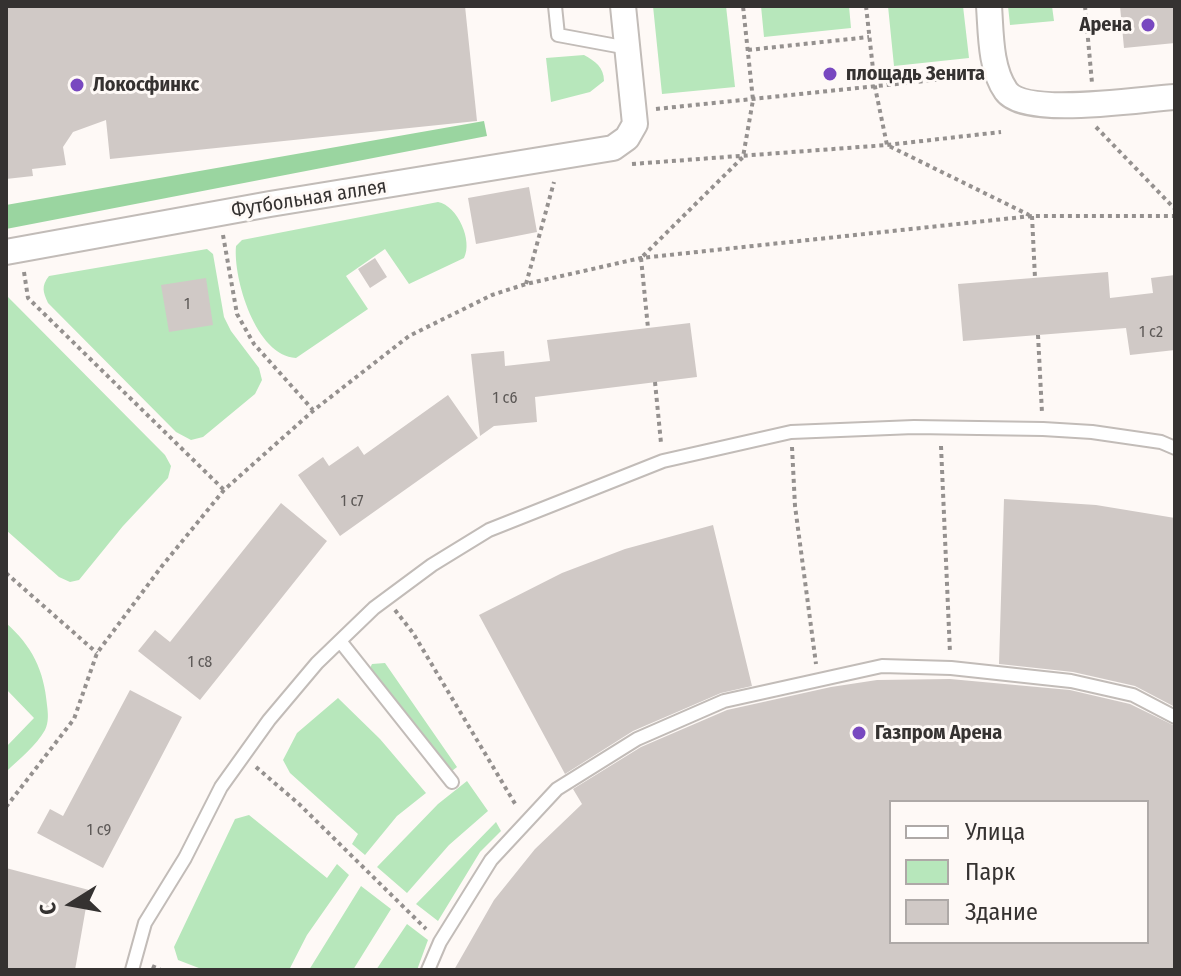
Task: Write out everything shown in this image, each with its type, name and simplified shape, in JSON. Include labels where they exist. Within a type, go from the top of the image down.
[{"type":"street","points":[[623,6],[635,124],[627,138],[623,156]]},
{"type":"street","points":[[989,6],[997,73],[1007,93],[1015,100],[1029,105],[1059,106],[1175,97]]},
{"type":"street","name":"Футбольная аллея","points":[[15,260],[270,204],[623,156]]},
{"type":"lane","points":[[555,6],[558,35],[628,48]]},
{"type":"lane","points":[[132,970],[145,923],[185,858],[221,787],[279,709],[340,641],[386,599],[432,565],[489,530],[663,461],[791,432],[939,427],[1043,429],[1092,432],[1161,442],[1175,448]]},
{"type":"lane","points":[[340,641],[452,782]]},
{"type":"lane","points":[[428,970],[440,942],[491,860],[557,789],[637,739],[724,701],[882,666],[951,668],[1071,681],[1133,695],[1175,717]]},
{"type":"path","points":[[641,258],[743,157],[753,100],[743,6]]},
{"type":"path","points":[[866,6],[875,87],[887,145]]},
{"type":"path","points":[[1085,6],[1094,125],[1175,209]]},
{"type":"path","points":[[748,50],[869,37]]},
{"type":"path","points":[[649,110],[979,75]]},
{"type":"path","points":[[623,156],[743,157],[1001,132]]},
{"type":"path","points":[[887,145],[1032,216]]},
{"type":"path","points":[[526,284],[556,176]]},
{"type":"path","points":[[1032,216],[1035,278]]},
{"type":"path","points":[[6,807],[74,719],[97,653],[224,490],[314,410],[409,336],[492,295],[526,284],[641,258],[1032,216],[1175,216]]},
{"type":"path","points":[[223,232],[237,314],[254,344],[314,410]]},
{"type":"path","points":[[641,258],[648,328]]},
{"type":"path","points":[[15,260],[28,298],[224,490]]},
{"type":"path","points":[[1038,335],[1043,429]]},
{"type":"path","points":[[655,382],[663,461]]},
{"type":"path","points":[[939,427],[951,668]]},
{"type":"path","points":[[791,432],[795,506],[818,679]]},
{"type":"path","points":[[6,573],[97,653]]},
{"type":"path","points":[[386,599],[413,633],[526,823]]},
{"type":"path","points":[[243,756],[299,804],[440,942]]},
{"type":"green space","points":[[653,6],[726,6],[735,87],[662,94]]},
{"type":"green space","points":[[761,6],[849,6],[851,28],[764,37]]},
{"type":"green space","points":[[888,6],[963,6],[969,58],[894,66]]},
{"type":"green space","points":[[1008,6],[1052,6],[1054,21],[1010,25]]},
{"type":"green space","points":[[584,55],[598,65],[604,81],[590,92],[551,102],[546,58]]},
{"type":"green space","points":[[484,121],[487,136],[6,229],[6,205]]},
{"type":"green space","points":[[438,202],[452,210],[462,225],[467,243],[464,258],[409,284],[385,249],[346,276],[368,309],[296,358],[282,354],[269,344],[250,314],[238,277],[236,246],[242,240]]},
{"type":"green space","points":[[207,249],[213,254],[224,317],[259,368],[262,380],[255,394],[203,437],[191,440],[176,432],[48,303],[44,286],[49,276]]},
{"type":"green space","points":[[6,295],[165,455],[171,466],[168,478],[79,580],[70,582],[59,577],[6,530]]},
{"type":"green space","points":[[6,623],[35,660],[43,681],[48,718],[42,736],[6,772],[6,747],[34,718],[6,689]]},
{"type":"green space","points":[[385,663],[457,767],[452,771],[369,670],[372,664]]},
{"type":"green space","points":[[338,698],[380,739],[426,793],[397,816],[365,855],[352,844],[358,834],[290,773],[283,760],[297,733]]},
{"type":"green space","points":[[467,781],[488,811],[449,845],[407,893],[377,867],[438,804]]},
{"type":"green space","points":[[249,815],[327,878],[337,864],[349,875],[307,935],[289,970],[204,970],[178,960],[174,947],[235,819]]},
{"type":"green space","points":[[496,822],[501,831],[480,852],[438,921],[416,904]]},
{"type":"green space","points":[[361,886],[391,909],[353,970],[309,970]]},
{"type":"green space","points":[[407,924],[428,940],[417,970],[376,970]]},
{"type":"building","points":[[6,6],[465,6],[477,121],[110,159],[106,120],[73,132],[63,147],[66,165],[32,169],[33,176],[6,179]]},
{"type":"building","name":"Арена","points":[[1120,6],[1175,6],[1175,43],[1124,48]]},
{"type":"building","points":[[529,187],[537,232],[476,244],[468,198]]},
{"type":"building","points":[[375,258],[387,277],[370,288],[358,269]]},
{"type":"building","points":[[1108,272],[1110,298],[1153,293],[1151,278],[1175,275],[1175,350],[1130,355],[1126,328],[963,341],[958,284]]},
{"type":"building","points":[[206,278],[213,325],[169,332],[161,285]]},
{"type":"building","points":[[690,323],[697,377],[535,397],[537,422],[494,426],[480,436],[471,354],[504,351],[505,366],[550,361],[547,340]]},
{"type":"building","points":[[448,395],[478,438],[340,536],[298,475],[323,457],[329,466],[358,446],[364,455]]},
{"type":"building","points":[[1004,499],[1096,505],[1175,518],[1175,707],[1135,686],[1073,672],[999,664]]},
{"type":"building","points":[[281,503],[327,541],[200,700],[138,651],[155,630],[170,642]]},
{"type":"building","points":[[713,525],[752,686],[721,693],[633,731],[565,774],[479,615],[562,573],[625,549]]},
{"type":"building","name":"Газпром Арена","points":[[950,679],[1070,690],[1130,704],[1175,726],[1175,970],[454,970],[494,900],[535,849],[582,804],[573,789],[641,747],[727,710],[877,680]]},
{"type":"building","points":[[130,690],[182,717],[103,868],[37,833],[50,809],[63,816]]},
{"type":"building","points":[[6,868],[89,890],[75,970],[6,970]]},
{"type":"place","name":"Арена","points":[[1148,25]]},
{"type":"place","name":"площадь Зенита","points":[[830,74]]},
{"type":"place","name":"Локосфинкс","points":[[77,85]]},
{"type":"place","name":"Газпром Арена","points":[[859,733]]}]
